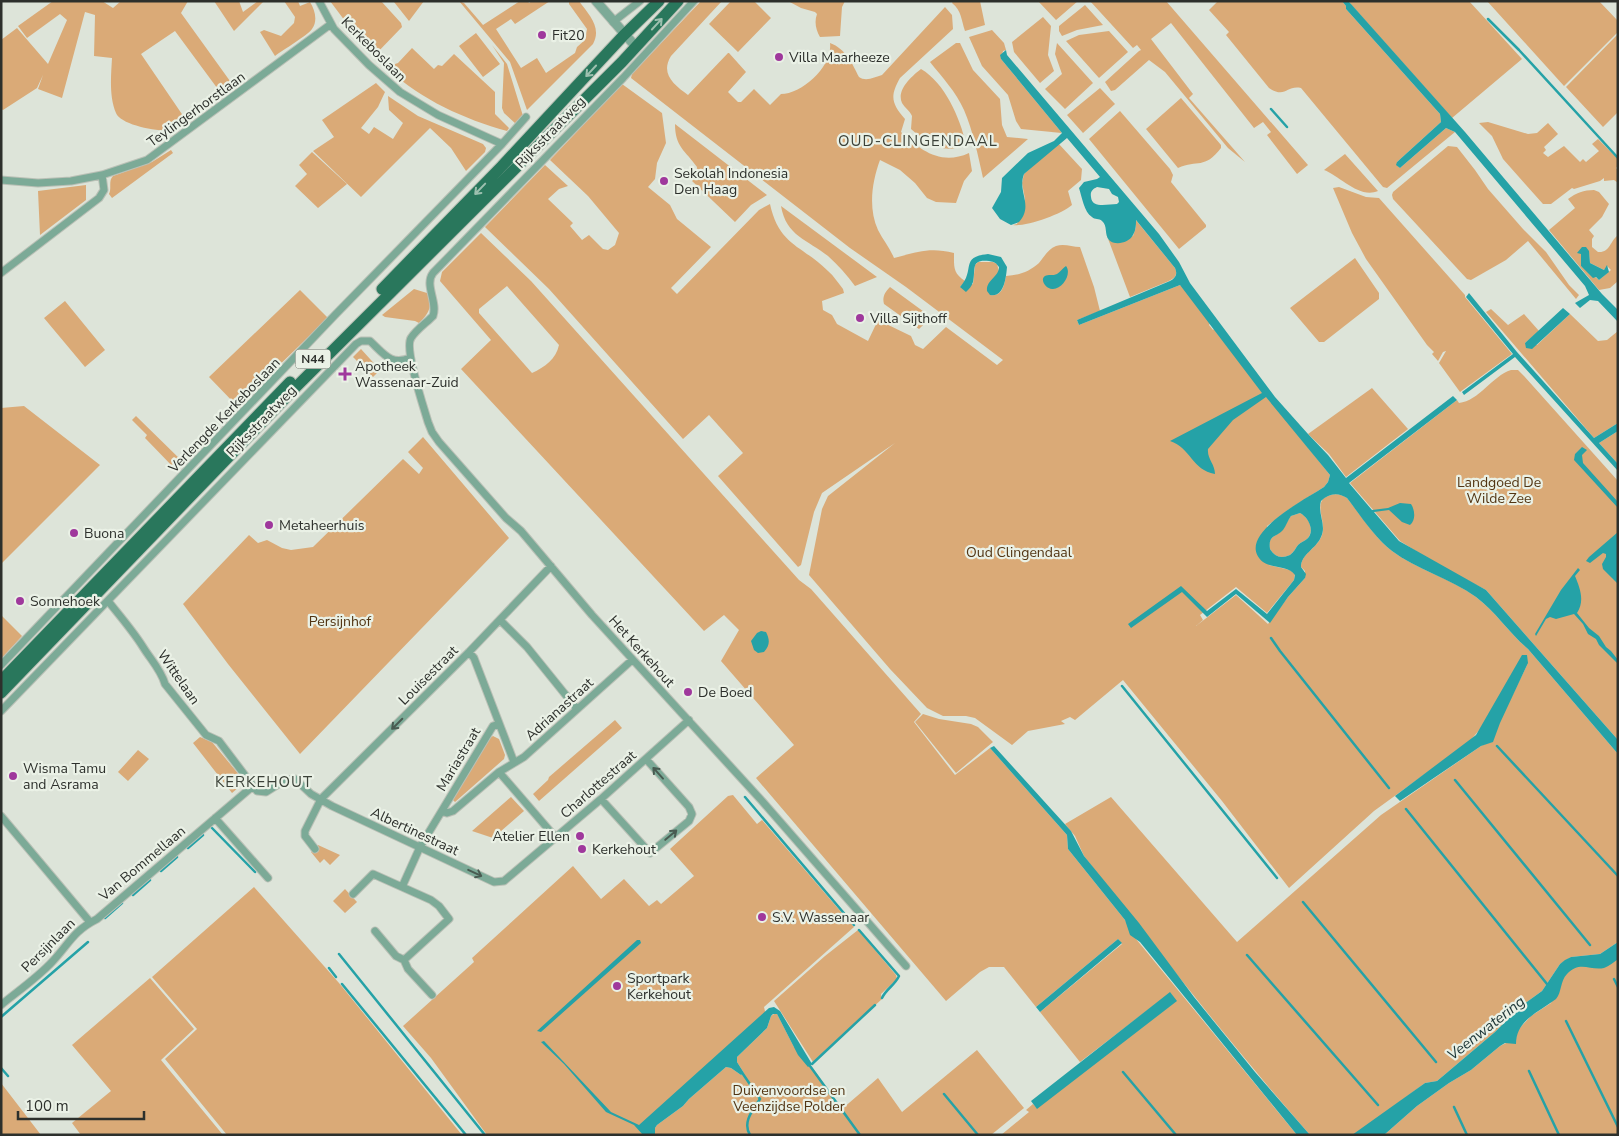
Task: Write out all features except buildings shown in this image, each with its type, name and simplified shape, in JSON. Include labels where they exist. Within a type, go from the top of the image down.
[{"type":"main road","name":"Rijksstraatweg","points":[[1,681],[489,179],[624,35],[659,1]]},
{"type":"main road","name":"Rijksstraatweg","points":[[1,693],[296,387],[636,47],[678,1]]},
{"type":"street","name":"Kerkeboslaan","points":[[319,1],[331,24],[369,65],[400,92],[438,115],[502,144]]},
{"type":"street","points":[[596,1],[636,47]]},
{"type":"street","points":[[613,22],[640,1]]},
{"type":"street","name":"Rijksstraatweg","points":[[1,711],[356,344],[361,341],[370,341],[390,360],[401,362],[410,358],[408,347],[411,338],[434,313],[435,303],[430,282],[433,273],[623,78],[694,1]]},
{"type":"street","name":"Teylingerhorstlaan","points":[[1,180],[38,184],[71,182],[102,175],[148,160],[331,24]]},
{"type":"street","name":"Verlengde Kerkeboslaan","points":[[1,665],[526,117]]},
{"type":"street","points":[[1,273],[100,198],[104,190],[102,175]]},
{"type":"street","name":"Het Kerkehout","points":[[410,358],[432,432],[506,518],[521,531],[632,660],[762,801],[906,966]]},
{"type":"street","name":"Louisestraat","points":[[315,848],[307,840],[305,831],[322,799],[469,652],[551,566]]},
{"type":"street","name":"Wittelaan","points":[[108,601],[138,637],[162,674],[165,684],[206,735],[219,741],[253,786]]},
{"type":"street","points":[[500,620],[527,647],[577,709]]},
{"type":"street","points":[[469,652],[474,658],[514,762]]},
{"type":"street","name":"Adrianastraat","points":[[499,772],[524,757],[632,660]]},
{"type":"street","name":"Charlottestraat","points":[[499,882],[504,881],[556,838],[689,720]]},
{"type":"street","name":"Mariastraat","points":[[402,887],[420,847],[493,726],[498,724]]},
{"type":"street","points":[[601,799],[650,854],[689,821],[692,814],[689,807],[646,759]]},
{"type":"street","points":[[499,772],[556,838]]},
{"type":"street","name":"Mariastraat","points":[[442,811],[447,813],[453,811],[499,772]]},
{"type":"street","points":[[253,786],[258,791],[266,792],[285,780],[296,779],[311,794],[322,799]]},
{"type":"street","name":"Van Bommellaan","points":[[90,922],[97,919],[253,786]]},
{"type":"street","name":"Albertinestraat","points":[[322,799],[494,882],[499,882]]},
{"type":"street","points":[[1,816],[90,922]]},
{"type":"street","points":[[215,818],[268,878]]},
{"type":"street","points":[[353,894],[373,874],[431,900],[450,919],[404,960]]},
{"type":"street","name":"Persijnlaan","points":[[1,1005],[52,962],[70,938],[90,922]]},
{"type":"street","points":[[375,931],[396,956],[404,960],[408,969],[432,996]]},
{"type":"green space","points":[[53,1],[102,1],[113,8],[121,1],[188,1],[181,13],[235,88],[223,96],[175,31],[141,54],[188,123],[178,129],[154,130],[126,122],[116,113],[112,100],[112,58],[94,56],[95,15],[85,12],[62,98],[38,89],[43,75],[37,88],[3,110],[1,109],[1,40],[17,28],[48,64],[67,20],[60,14],[27,38],[18,26]]},
{"type":"green space","points":[[214,1],[239,1],[243,12],[258,1],[264,1],[234,31]]},
{"type":"green space","points":[[284,1],[298,1],[300,6],[310,2],[314,12],[315,23],[310,32],[275,56],[260,32],[264,30],[281,36],[294,23],[295,17]]},
{"type":"green space","points":[[330,1],[381,1],[401,23],[402,27],[374,56],[360,41]]},
{"type":"green space","points":[[394,1],[424,1],[409,21],[394,2]]},
{"type":"green space","points":[[459,1],[464,3],[483,25],[520,1],[528,1],[529,3],[532,1],[550,1],[515,24],[511,19],[496,29],[521,68],[537,58],[546,73],[575,53],[577,47],[585,40],[587,29],[569,4],[569,1],[579,1],[587,11],[595,27],[595,38],[593,44],[527,110],[510,62]]},
{"type":"green space","name":"Oud Clingendaal","points":[[701,1],[722,1],[671,56],[667,68],[670,78],[688,95],[729,53],[746,72],[728,92],[738,102],[741,102],[754,89],[770,105],[781,94],[798,89],[814,77],[827,61],[830,43],[844,53],[859,77],[868,79],[882,75],[945,7],[952,15],[953,29],[900,78],[893,95],[897,108],[905,119],[901,132],[923,150],[940,157],[959,157],[969,153],[972,171],[964,181],[956,203],[936,202],[927,198],[915,183],[900,170],[880,160],[873,186],[873,213],[878,230],[894,258],[931,250],[954,253],[955,270],[965,281],[960,287],[973,284],[975,265],[978,262],[993,262],[997,264],[999,271],[990,295],[994,295],[1002,290],[1006,276],[1028,271],[1039,263],[1053,247],[1062,245],[1080,247],[1100,311],[1077,320],[1079,325],[1180,285],[1183,287],[1210,323],[1209,325],[1330,475],[1324,487],[1267,526],[1269,565],[1290,570],[1295,574],[1294,580],[1267,613],[1236,587],[1200,615],[1203,620],[1196,626],[1236,595],[1268,624],[1305,578],[1305,571],[1301,567],[1302,562],[1322,535],[1323,524],[1320,508],[1323,499],[1336,494],[1347,498],[1374,533],[1392,551],[1412,564],[1456,584],[1490,609],[1528,649],[1618,754],[1618,942],[1600,954],[1571,957],[1560,964],[1542,991],[1520,1007],[1495,1032],[1443,1076],[1437,1081],[1425,1083],[1360,1131],[1352,1135],[1310,1135],[1167,962],[1084,856],[1075,836],[1065,824],[1111,797],[1237,942],[1381,815],[1481,746],[1492,741],[1528,663],[1469,742],[1374,811],[1289,888],[1222,801],[1123,680],[1075,720],[1070,717],[1061,721],[1065,724],[1028,731],[1012,745],[975,718],[943,716],[927,708],[890,669],[809,575],[822,509],[828,496],[895,443],[822,493],[814,512],[801,565],[798,567],[718,476],[743,453],[709,415],[683,439],[549,289],[485,227],[545,165],[568,186],[559,189],[548,199],[573,223],[570,226],[582,240],[589,235],[603,249],[608,250],[615,245],[619,233],[588,196],[550,160],[622,84],[662,113],[666,143],[657,163],[655,179],[648,187],[670,205],[677,219],[711,247],[671,288],[677,294],[759,210],[770,204],[779,229],[785,237],[818,262],[834,277],[843,289],[844,293],[822,301],[823,310],[832,315],[837,324],[868,341],[878,320],[911,336],[915,345],[923,349],[946,327],[997,365],[1003,360],[906,287],[850,248],[631,78],[632,74]]},
{"type":"green space","points":[[731,1],[754,1],[771,18],[738,52],[709,24]]},
{"type":"green space","points":[[788,1],[845,1],[842,7],[840,36],[820,37],[816,26],[817,14]]},
{"type":"green space","points":[[953,1],[980,1],[985,25],[965,31],[959,12],[952,3]]},
{"type":"green space","points":[[1038,1],[1078,1],[1056,20]]},
{"type":"green space","points":[[1090,1],[1166,1],[1308,165],[1297,174],[1267,135],[1271,132],[1263,122],[1254,128],[1171,23],[1151,39],[1193,94],[1189,98],[1245,162],[1228,148],[1165,72],[1149,60],[1115,90],[1111,91],[1105,82],[1141,50],[1137,45],[1133,48]]},
{"type":"green space","points":[[1218,1],[1342,1],[1346,9],[1440,114],[1441,122],[1397,162],[1397,165],[1400,168],[1446,128],[1455,132],[1387,188],[1383,187],[1301,88],[1292,88],[1279,92],[1269,88],[1226,35],[1229,32],[1209,10]]},
{"type":"green space","points":[[1348,1],[1469,1],[1522,59],[1452,118]]},
{"type":"green space","points":[[1487,1],[1599,1],[1618,21],[1618,32],[1564,86]]},
{"type":"green space","points":[[1085,5],[1103,25],[1077,30],[1062,36],[1059,26]]},
{"type":"green space","points":[[1043,17],[1051,26],[1048,55],[1054,71],[1040,83],[1014,52],[1012,42]]},
{"type":"green space","points":[[992,30],[1004,43],[1006,50],[1003,51],[1001,59],[1062,133],[1021,129],[1016,121],[1008,95],[982,66],[969,37]]},
{"type":"green space","points":[[1109,31],[1128,52],[1099,78],[1066,41],[1079,35]]},
{"type":"green space","points":[[476,33],[500,64],[483,77],[459,46]]},
{"type":"green space","points":[[1618,34],[1618,112],[1603,127],[1566,87]]},
{"type":"green space","points":[[956,43],[960,43],[973,70],[1000,99],[1002,125],[1007,137],[1028,139],[983,178],[973,135],[961,103],[930,62]]},
{"type":"green space","points":[[1057,43],[1093,83],[1065,109],[1045,89],[1062,74],[1055,54]]},
{"type":"green space","points":[[492,45],[507,64],[523,116],[516,124],[504,113],[502,108],[504,63]]},
{"type":"green space","points":[[412,48],[434,69],[438,65],[442,66],[454,54],[495,92],[495,114],[509,128],[507,131],[475,121],[444,107],[415,90],[389,70],[392,65],[398,63]]},
{"type":"green space","points":[[921,69],[930,75],[950,102],[960,123],[966,144],[950,149],[943,148],[923,139],[911,129],[912,116],[902,103],[901,93],[913,75]]},
{"type":"green space","points":[[376,83],[385,92],[378,107],[361,128],[369,134],[374,127],[393,139],[403,123],[389,110],[388,96],[418,116],[483,144],[486,148],[485,152],[466,171],[451,148],[430,128],[361,197],[313,151],[334,137],[322,120]]},
{"type":"green space","points":[[1100,88],[1115,104],[1083,133],[1067,115]]},
{"type":"green space","points":[[1181,98],[1221,145],[1221,148],[1205,162],[1178,168],[1146,129]]},
{"type":"green space","points":[[1120,111],[1170,169],[1173,175],[1171,182],[1206,225],[1179,249],[1089,139]]},
{"type":"green space","points":[[1488,122],[1528,134],[1537,133],[1548,123],[1558,134],[1544,147],[1546,150],[1543,153],[1548,157],[1564,146],[1580,162],[1583,159],[1586,162],[1599,151],[1592,144],[1598,139],[1618,159],[1618,166],[1616,168],[1618,170],[1618,183],[1614,180],[1604,181],[1604,178],[1600,181],[1572,188],[1551,204],[1543,204],[1503,159],[1492,136],[1479,123]]},
{"type":"green space","points":[[675,124],[767,195],[751,205],[735,222],[692,181],[696,176],[697,167],[679,143],[675,132]]},
{"type":"green space","points":[[1058,143],[1082,169],[1081,180],[1068,191],[1072,205],[1044,219],[1013,225],[1017,224],[1025,199],[1022,183],[1024,174]]},
{"type":"green space","points":[[1448,146],[1457,147],[1488,189],[1546,252],[1569,285],[1579,295],[1576,299],[1528,241],[1506,260],[1471,280],[1467,279],[1393,199],[1393,192]]},
{"type":"green space","points":[[171,150],[173,153],[112,198],[109,194],[113,176],[152,162]]},
{"type":"green space","points":[[312,152],[347,184],[318,208],[295,186],[307,174],[299,165]]},
{"type":"green space","points":[[1345,154],[1378,191],[1364,192],[1324,170]]},
{"type":"green space","points":[[86,185],[86,200],[40,235],[38,191]]},
{"type":"green space","points":[[1339,187],[1366,197],[1379,198],[1465,295],[1512,354],[1460,392],[1439,363],[1446,351],[1443,352],[1438,361],[1432,354],[1434,352],[1427,345],[1366,259],[1352,233],[1333,188]]},
{"type":"green space","points":[[1590,190],[1599,192],[1609,204],[1602,217],[1589,230],[1594,236],[1592,247],[1598,252],[1605,251],[1618,235],[1618,281],[1610,288],[1599,290],[1549,230],[1575,208],[1568,199],[1580,192]],"holes":[[[1589,253],[1590,263],[1604,270],[1607,266],[1611,270],[1599,280],[1581,266],[1581,254]]]},
{"type":"green space","points":[[781,206],[877,277],[855,286],[828,256],[793,231],[784,216]]},
{"type":"green space","points":[[1135,219],[1175,268],[1176,274],[1169,281],[1130,297],[1107,236],[1109,240],[1133,236],[1136,227]]},
{"type":"green space","points":[[481,233],[531,281],[799,580],[811,589],[921,714],[914,722],[955,775],[990,748],[1067,835],[1068,849],[1125,920],[1136,939],[1297,1135],[1001,1135],[1029,1112],[1026,1110],[1033,1104],[1037,1108],[1176,1001],[1170,993],[1080,1062],[1040,1012],[1122,944],[1118,939],[1036,1007],[1004,967],[989,967],[980,972],[946,1001],[756,778],[794,745],[721,661],[739,630],[724,615],[704,631],[461,369],[491,340],[440,281],[442,272]],"holes":[[[507,286],[559,345],[558,350],[549,362],[532,373],[479,313],[479,309]]]},
{"type":"green space","points":[[1355,258],[1379,293],[1379,299],[1324,342],[1319,342],[1290,308]]},
{"type":"green space","points":[[890,287],[931,317],[919,329],[884,304],[884,295]]},
{"type":"green space","points":[[414,289],[427,293],[430,302],[428,313],[419,323],[382,315]]},
{"type":"green space","points":[[300,290],[328,318],[237,406],[209,377]]},
{"type":"green space","points":[[65,301],[105,350],[85,367],[44,318]]},
{"type":"green space","points":[[1491,309],[1508,325],[1524,314],[1539,331],[1525,343],[1537,345],[1570,314],[1598,341],[1607,340],[1618,331],[1618,423],[1594,438],[1486,312]]},
{"type":"green space","points":[[361,349],[380,370],[373,377],[353,357]]},
{"type":"green space","name":"Landgoed De Wilde Zee","points":[[1511,370],[1518,370],[1524,376],[1618,481],[1618,740],[1486,590],[1438,565],[1400,541],[1350,483],[1457,400],[1459,403],[1473,398],[1498,377]]},
{"type":"green space","points":[[1372,388],[1408,429],[1346,477],[1329,454],[1308,434]]},
{"type":"green space","points":[[24,406],[100,465],[1,564],[1,408]]},
{"type":"green space","points":[[136,416],[183,462],[176,470],[145,438],[147,435],[132,420]]},
{"type":"green space","points":[[1618,431],[1618,464],[1599,443]]},
{"type":"green space","name":"Persijnhof","points":[[423,437],[509,538],[300,754],[183,604],[249,535],[258,543],[267,540],[282,548],[291,550],[313,547],[403,459],[419,474],[423,468],[408,452]]},
{"type":"green space","points":[[1300,513],[1306,517],[1310,524],[1310,535],[1290,555],[1281,557],[1274,554],[1270,549],[1270,540],[1281,531],[1291,516]]},
{"type":"green space","points":[[1,615],[22,636],[1,659]]},
{"type":"green space","points":[[923,714],[939,719],[971,724],[978,727],[993,742],[956,773],[915,722]]},
{"type":"green space","points":[[615,720],[622,728],[539,801],[533,794],[549,777]]},
{"type":"green space","points":[[493,736],[499,739],[505,755],[504,759],[455,802],[451,798]]},
{"type":"green space","points":[[200,737],[212,742],[245,782],[232,793],[193,743]]},
{"type":"green space","points":[[138,750],[149,759],[128,781],[118,772]]},
{"type":"green space","name":"Sportpark Kerkehout","points":[[733,795],[757,824],[762,820],[854,927],[764,1007],[767,1020],[648,1126],[652,1135],[487,1135],[431,1058],[403,1026],[474,962],[472,958],[573,866],[601,899],[624,879],[649,906],[657,900],[661,904],[694,876],[670,849],[728,796]]},
{"type":"green space","points":[[511,797],[524,811],[493,838],[472,831]]},
{"type":"green space","points":[[318,845],[340,855],[330,865],[324,859],[320,863],[311,852]]},
{"type":"green space","points":[[254,887],[339,983],[462,1135],[227,1135],[165,1059],[197,1029],[152,977]]},
{"type":"green space","points":[[345,889],[357,902],[345,913],[333,901]]},
{"type":"green space","points":[[858,930],[896,975],[897,979],[881,994],[882,999],[813,1062],[774,1001]]},
{"type":"green space","points":[[1618,954],[1618,1135],[1384,1135],[1417,1106],[1471,1070],[1500,1046],[1516,1038],[1517,1031],[1531,1016],[1551,1003],[1563,974],[1573,966]]},
{"type":"green space","points":[[150,978],[194,1029],[161,1060],[223,1135],[81,1135],[72,1123],[111,1091],[72,1045]]},
{"type":"green space","name":"Duivenvoordse en Veenzijdse Polder","points":[[777,1014],[794,1047],[796,1045],[842,1109],[878,1078],[902,1112],[977,1050],[1024,1108],[991,1135],[655,1135],[657,1125],[683,1106],[726,1067],[741,1075],[744,1073],[737,1062],[737,1057],[767,1028],[771,1016]]},
{"type":"green space","points":[[1,1083],[41,1135],[1,1135]]},
{"type":"water","points":[[1342,1],[1348,1],[1351,4],[1465,132],[1602,294],[1618,310],[1618,322],[1598,301],[1590,300],[1580,308],[1575,303],[1589,295],[1585,286],[1455,132],[1446,128],[1400,168],[1396,165],[1441,122],[1440,114],[1346,9]]},
{"type":"water","points":[[1006,50],[1007,55],[1159,234],[1179,262],[1190,283],[1275,397],[1328,455],[1346,478],[1453,396],[1457,400],[1349,483],[1372,510],[1388,508],[1400,503],[1411,504],[1414,515],[1410,525],[1402,522],[1389,510],[1374,512],[1399,541],[1486,590],[1618,740],[1618,754],[1528,649],[1483,603],[1456,585],[1392,551],[1374,533],[1347,498],[1340,495],[1330,495],[1321,501],[1320,510],[1323,532],[1319,541],[1303,559],[1301,567],[1306,574],[1305,578],[1288,597],[1270,623],[1236,594],[1207,617],[1182,592],[1131,628],[1128,624],[1181,586],[1207,611],[1236,589],[1267,614],[1294,580],[1295,575],[1284,568],[1271,566],[1263,562],[1256,552],[1257,541],[1264,530],[1276,519],[1324,487],[1330,475],[1266,397],[1233,420],[1208,449],[1215,474],[1201,468],[1183,449],[1170,441],[1262,393],[1180,285],[1079,325],[1077,320],[1170,281],[1176,276],[1176,270],[1136,220],[1135,231],[1131,238],[1125,242],[1118,243],[1109,240],[1104,223],[1093,218],[1087,212],[1079,188],[1084,182],[1100,177],[1067,138],[1024,174],[1022,187],[1025,210],[1019,222],[1011,225],[1000,219],[992,208],[1001,192],[1002,178],[1028,153],[1054,141],[1062,133],[1001,59],[1000,55]],"holes":[[[1097,187],[1109,189],[1112,194],[1118,197],[1119,202],[1117,204],[1105,205],[1094,203],[1091,193]],[[1300,513],[1306,517],[1310,524],[1310,535],[1290,555],[1281,557],[1274,554],[1270,549],[1271,539],[1283,530],[1291,516]]]},
{"type":"water","points":[[1582,247],[1586,247],[1589,251],[1590,263],[1604,270],[1607,265],[1609,272],[1599,280],[1596,277],[1593,278],[1581,266],[1581,254],[1577,253]]},
{"type":"water","points":[[988,254],[1001,257],[1007,267],[1005,281],[1001,290],[995,295],[990,295],[987,291],[988,284],[997,273],[999,267],[994,262],[983,261],[976,263],[973,283],[966,292],[960,287],[965,281],[971,261],[974,258]]},
{"type":"water","points":[[1066,266],[1068,273],[1063,284],[1053,289],[1046,286],[1043,282],[1045,276],[1057,274]]},
{"type":"water","points":[[1469,293],[1517,352],[1594,438],[1618,423],[1618,431],[1599,443],[1618,464],[1618,471],[1515,357],[1464,395],[1462,392],[1513,354],[1466,297]]},
{"type":"water","points":[[1563,308],[1570,314],[1532,349],[1526,348],[1525,343]]},
{"type":"water","points":[[1582,447],[1587,450],[1582,455],[1583,463],[1618,502],[1618,508],[1574,460],[1575,454]]},
{"type":"water","points":[[1618,532],[1618,584],[1603,569],[1602,564],[1606,554],[1603,553],[1590,563],[1586,561]]},
{"type":"water","points":[[1578,568],[1580,570],[1575,576],[1580,590],[1581,604],[1577,613],[1589,628],[1599,636],[1618,660],[1618,664],[1599,645],[1596,639],[1588,634],[1583,624],[1574,614],[1556,619],[1550,617],[1546,619],[1536,636],[1535,634],[1561,590]]},
{"type":"water","points":[[761,631],[766,632],[769,642],[764,652],[758,653],[754,650],[751,641]]},
{"type":"water","points":[[1522,655],[1527,655],[1528,663],[1493,742],[1481,746],[1400,801],[1395,796],[1476,735]]},
{"type":"water","points":[[994,746],[1071,831],[1084,856],[1139,923],[1194,997],[1255,1072],[1310,1135],[1297,1135],[1140,942],[1130,935],[1125,920],[1068,849],[1067,835],[990,748]]},
{"type":"water","points":[[1118,939],[1122,943],[1040,1012],[1036,1007]]},
{"type":"water","points":[[637,940],[640,940],[641,943],[541,1032],[537,1031]]},
{"type":"water","points":[[1618,942],[1618,959],[1610,965],[1599,969],[1576,968],[1567,974],[1556,999],[1524,1023],[1517,1036],[1516,1044],[1505,1043],[1500,1046],[1471,1070],[1417,1106],[1384,1135],[1352,1135],[1425,1083],[1437,1081],[1495,1032],[1520,1007],[1542,991],[1560,964],[1565,960],[1571,957],[1600,954]]},
{"type":"water","points":[[1170,992],[1177,1001],[1037,1109],[1031,1101]]},
{"type":"water","points":[[774,1007],[780,1011],[812,1064],[808,1067],[798,1055],[777,1014],[773,1014],[767,1028],[737,1057],[737,1062],[744,1073],[741,1075],[726,1067],[683,1106],[657,1125],[655,1135],[643,1135],[634,1125],[606,1112],[564,1064],[541,1042],[544,1041],[611,1112],[639,1125],[769,1008]]},
{"type":"waterway","points":[[1488,19],[1618,158]]},
{"type":"waterway","points":[[1271,109],[1287,127]]},
{"type":"waterway","points":[[1271,638],[1389,788]]},
{"type":"waterway","points":[[1122,686],[1277,878]]},
{"type":"waterway","points":[[1497,746],[1618,876]]},
{"type":"waterway","points":[[1455,780],[1590,945]]},
{"type":"waterway","points":[[745,797],[854,925]]},
{"type":"waterway","points":[[1406,809],[1547,984]]},
{"type":"waterway","points":[[212,828],[255,872]]},
{"type":"waterway","points":[[188,848],[203,835]]},
{"type":"waterway","points":[[161,871],[177,857]]},
{"type":"waterway","points":[[133,895],[150,880]]},
{"type":"waterway","points":[[1303,902],[1436,1062]]},
{"type":"waterway","points":[[105,918],[122,903]]},
{"type":"waterway","points":[[859,930],[899,976],[882,998]]},
{"type":"waterway","points":[[1,1017],[88,942]]},
{"type":"waterway","points":[[339,954],[485,1135]]},
{"type":"waterway","points":[[1247,955],[1378,1105]]},
{"type":"waterway","points":[[329,968],[336,977]]},
{"type":"waterway","points":[[1614,979],[1618,987]]},
{"type":"waterway","points":[[342,984],[466,1135]]},
{"type":"waterway","points":[[812,1064],[875,1005]]},
{"type":"waterway","points":[[1566,1021],[1618,1127]]},
{"type":"waterway","points":[[810,1066],[860,1135]]},
{"type":"waterway","points":[[1,1068],[8,1076]]},
{"type":"waterway","points":[[1529,1071],[1559,1135]]},
{"type":"waterway","points":[[1123,1072],[1176,1135]]},
{"type":"waterway","points":[[743,1074],[760,1099],[748,1121],[747,1125],[750,1135]]},
{"type":"waterway","points":[[944,1094],[978,1135]]},
{"type":"waterway","points":[[1454,1107],[1467,1135]]},
{"type":"place","name":"Fit20","points":[[542,35]]},
{"type":"place","name":"Villa Maarheeze","points":[[779,57]]},
{"type":"place","name":"Sekolah Indonesia Den Haag","points":[[664,181]]},
{"type":"place","name":"Villa Sijthoff","points":[[860,318]]},
{"type":"place","name":"Apotheek Wassenaar-Zuid","points":[[345,374]]},
{"type":"place","name":"Metaheerhuis","points":[[269,525]]},
{"type":"place","name":"Buona","points":[[74,533]]},
{"type":"place","name":"Sonnehoek","points":[[20,601]]},
{"type":"place","name":"De Boed","points":[[688,692]]},
{"type":"place","name":"Wisma Tamu and Asrama","points":[[13,776]]},
{"type":"place","name":"Atelier Ellen","points":[[580,836]]},
{"type":"place","name":"Kerkehout","points":[[582,849]]},
{"type":"place","name":"S.V. Wassenaar","points":[[762,917]]},
{"type":"place","name":"Sportpark Kerkehout","points":[[617,986]]},
{"type":"district","name":"OUD-CLINGENDAAL","points":[[918,141]]},
{"type":"district","name":"KERKEHOUT","points":[[264,782]]},
{"type":"water label","name":"Veenwatering","points":[[1486,1028]]}]
